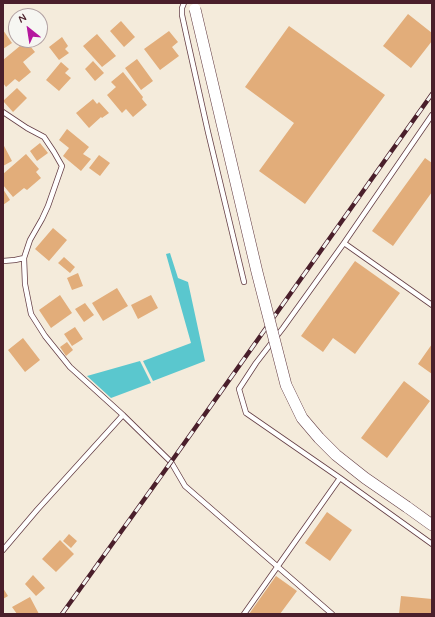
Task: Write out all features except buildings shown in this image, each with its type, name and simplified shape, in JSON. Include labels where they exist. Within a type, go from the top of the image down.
[{"type":"street","points":[[195,6],[257,272],[286,384],[302,418],[336,455],[365,478],[432,525]]},
{"type":"lane","points":[[184,3],[182,15],[244,282]]},
{"type":"lane","points":[[3,112],[44,137],[62,166],[48,206],[30,240],[24,258],[25,284],[30,314],[45,336],[70,367],[172,462],[185,486],[332,614]]},
{"type":"lane","points":[[432,115],[344,243],[256,363],[239,389],[246,413],[432,544]]},
{"type":"lane","points":[[344,243],[432,305]]},
{"type":"lane","points":[[3,261],[24,258]]},
{"type":"lane","points":[[3,550],[123,415]]},
{"type":"lane","points":[[244,614],[340,478]]},
{"type":"water","points":[[170,253],[178,278],[188,282],[205,361],[153,381],[143,361],[191,343],[166,254]]},
{"type":"water","points":[[140,361],[151,383],[111,398],[87,376]]},
{"type":"railway","points":[[62,614],[432,94]]}]
